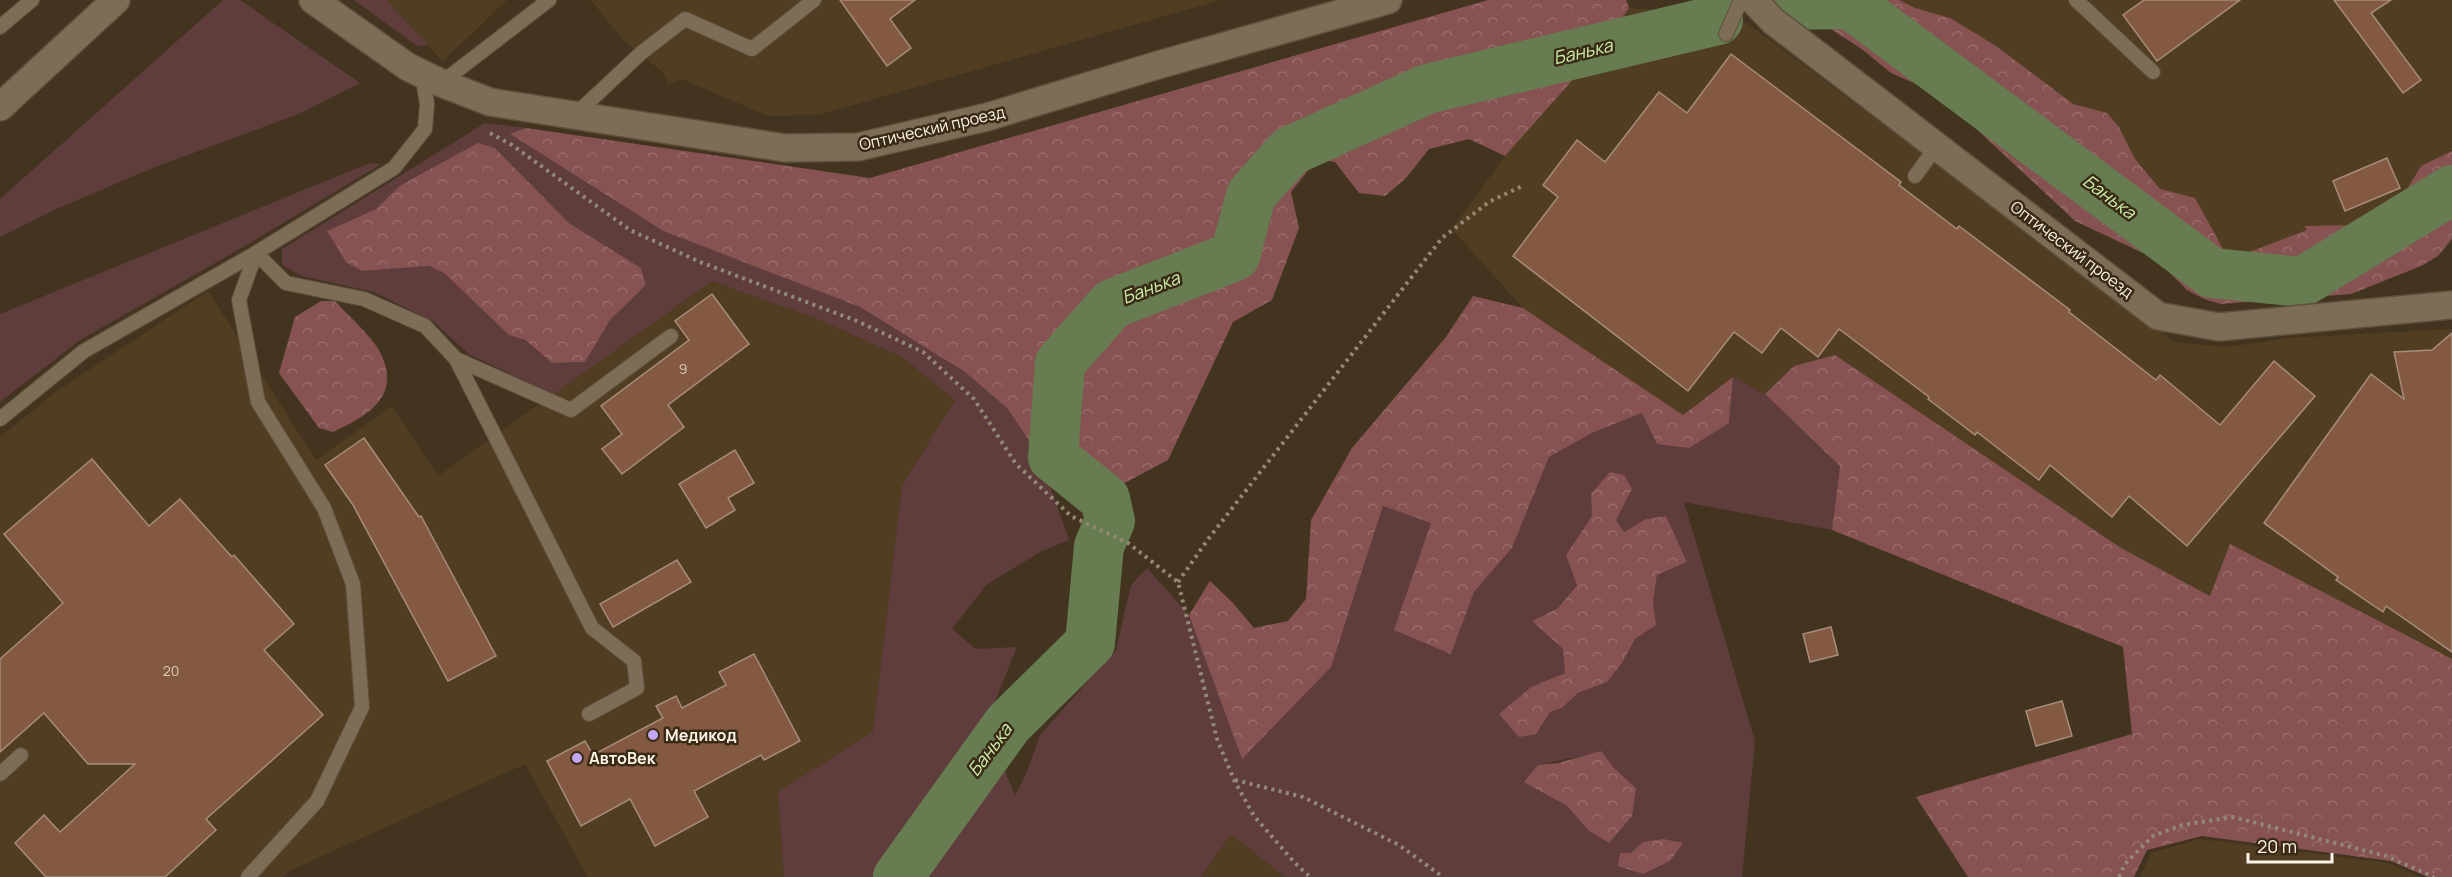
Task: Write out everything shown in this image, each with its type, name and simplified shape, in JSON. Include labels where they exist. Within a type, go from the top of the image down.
[{"type":"street","points":[[0,107],[116,0]]},
{"type":"street","name":"Оптический проезд","points":[[313,0],[408,67],[490,102],[785,148],[858,147],[987,117],[1379,1]]},
{"type":"street","name":"Оптический проезд","points":[[1753,0],[1773,21],[2158,316],[2219,327],[2452,305]]},
{"type":"lane","points":[[0,27],[32,0]]},
{"type":"lane","points":[[0,419],[84,351],[255,253],[394,168],[425,129],[431,78],[549,0]]},
{"type":"lane","points":[[575,115],[641,53],[685,19],[752,49],[814,0]]},
{"type":"lane","points":[[1726,34],[1741,0]]},
{"type":"lane","points":[[2076,0],[2153,72]]},
{"type":"lane","points":[[1915,176],[1937,146]]},
{"type":"lane","points":[[255,253],[286,283],[364,299],[425,326],[456,359],[592,628],[634,661],[637,688],[589,714]]},
{"type":"lane","points":[[248,877],[317,801],[362,707],[353,584],[324,508],[258,402],[239,300],[255,253]]},
{"type":"lane","points":[[456,359],[572,410],[671,336]]},
{"type":"lane","points":[[0,774],[21,755]]},
{"type":"path","points":[[490,133],[512,145],[630,230],[700,261],[857,321],[923,352],[974,399],[1016,464],[1071,516],[1128,543],[1178,582],[1217,739],[1234,780],[1254,816],[1310,877]]},
{"type":"path","points":[[1178,582],[1209,538],[1442,238],[1489,202],[1522,186]]},
{"type":"path","points":[[1234,780],[1303,797],[1399,845],[1443,877]]},
{"type":"path","points":[[2120,877],[2125,864],[2153,836],[2182,825],[2233,817],[2386,856],[2434,877]]},
{"type":"shaded area","points":[[223,0],[240,0],[360,83],[299,114],[155,167],[54,210],[0,237],[0,199]]},
{"type":"shaded area","points":[[354,0],[386,0],[428,45],[417,46]]},
{"type":"shaded area","points":[[386,0],[507,0],[443,61]]},
{"type":"shaded area","points":[[591,0],[1221,0],[818,115],[768,116],[682,79],[668,84],[664,73],[622,39]]},
{"type":"shaded area","points":[[1776,0],[2452,0],[2452,190],[2359,248],[2212,273],[1850,4],[1779,5]]},
{"type":"shaded area","points":[[1629,8],[1711,14],[1750,25],[2175,342],[2226,347],[2290,338],[2452,329],[2452,725],[2121,548],[1835,355],[1794,366],[1765,394],[1733,377],[1683,415],[1523,308],[1452,229],[1505,156],[1601,48]]},
{"type":"shaded area","points":[[485,123],[526,128],[511,135],[663,231],[860,307],[965,372],[1007,408],[1040,457],[1069,540],[1040,552],[986,585],[952,629],[976,649],[1017,647],[986,723],[1015,796],[1040,735],[1116,650],[1131,585],[1147,568],[1189,615],[1242,758],[1331,666],[1383,506],[1431,522],[1451,654],[1474,592],[1512,548],[1549,457],[1592,433],[1642,413],[1729,423],[1733,377],[1765,394],[1840,466],[1832,530],[1684,502],[1755,741],[1742,877],[1285,877],[1231,834],[1201,877],[784,877],[778,792],[873,732],[902,486],[955,400],[902,357],[820,320],[712,281],[554,394],[470,355],[434,322],[374,292],[302,276],[282,265],[282,249]],"holes":[[[495,148],[569,223],[641,268],[646,285],[610,320],[585,362],[552,363],[524,340],[509,335],[444,273],[429,266],[362,271],[327,231],[376,209]],[[1632,489],[1616,520],[1624,532],[1646,519],[1666,516],[1687,562],[1657,575],[1653,601],[1656,625],[1635,639],[1622,663],[1607,682],[1578,693],[1562,708],[1550,712],[1531,687],[1565,673],[1563,649],[1532,621],[1558,608],[1577,584],[1566,555],[1592,516],[1591,494]],[[1601,752],[1614,768],[1636,788],[1588,830],[1567,806],[1538,765]]]},
{"type":"shaded area","points":[[370,163],[381,164],[250,243],[80,340],[0,402],[0,314]]},
{"type":"shaded area","points":[[712,281],[820,320],[902,357],[955,400],[902,486],[873,733],[778,792],[784,877],[588,877],[525,764],[289,871],[283,877],[0,877],[0,437],[57,391],[208,291],[316,460],[392,406],[438,476]]},
{"type":"shaded area","points":[[1231,834],[1285,877],[1201,877]]},
{"type":"shaded area","points":[[2200,839],[2388,863],[2420,877],[2140,877],[2151,853]]},
{"type":"green space","points":[[1488,0],[1626,0],[1629,8],[1601,48],[1505,156],[1469,139],[1429,149],[1406,178],[1385,196],[1359,193],[1335,162],[1317,159],[1291,192],[1299,228],[1272,300],[1233,322],[1168,460],[1115,488],[1040,457],[1007,408],[965,372],[860,307],[663,231],[510,134],[526,128],[870,178]]},
{"type":"green space","points":[[1793,0],[1899,0],[1915,8],[1950,18],[1996,46],[2073,104],[2107,113],[2119,127],[2135,159],[2160,189],[2195,198],[2223,249],[2239,256],[2307,230],[2304,226],[2359,225],[2389,208],[2403,196],[2421,166],[2452,151],[2452,239],[2438,256],[2421,266],[2351,294],[2221,304],[2204,299],[2187,290],[2161,264],[2145,254],[2075,221],[1955,109],[1923,87],[1891,73],[1863,50],[1814,18],[1779,5]]},
{"type":"green space","points":[[478,143],[495,148],[569,223],[641,268],[646,285],[610,320],[585,362],[552,363],[525,340],[509,335],[444,273],[429,266],[362,271],[346,262],[327,231],[376,209],[401,185]]},
{"type":"green space","points":[[1473,296],[1523,308],[1683,415],[1733,377],[1729,423],[1689,448],[1657,444],[1642,413],[1592,433],[1549,457],[1512,548],[1474,592],[1451,654],[1394,630],[1431,523],[1383,506],[1331,667],[1242,759],[1189,615],[1210,581],[1254,628],[1288,621],[1306,599],[1311,520],[1352,448],[1446,337]]},
{"type":"green space","points":[[321,301],[335,301],[370,338],[379,350],[387,379],[385,391],[379,402],[359,418],[333,432],[319,428],[279,373],[295,317]]},
{"type":"green space","points":[[1835,355],[2121,548],[2210,596],[2230,544],[2452,659],[2452,877],[2428,877],[2391,861],[2202,836],[2147,850],[2134,877],[1968,877],[1916,797],[2132,734],[2123,647],[1832,530],[1840,466],[1765,394],[1794,366]]},
{"type":"green space","points":[[1610,472],[1624,475],[1632,489],[1616,520],[1624,532],[1646,519],[1666,516],[1687,562],[1657,575],[1653,601],[1656,625],[1635,639],[1622,663],[1607,682],[1578,693],[1562,708],[1550,712],[1536,734],[1519,737],[1499,714],[1531,687],[1565,673],[1563,649],[1532,621],[1558,608],[1577,585],[1566,555],[1592,516],[1591,494]]},
{"type":"green space","points":[[1601,751],[1614,768],[1636,788],[1632,816],[1609,843],[1588,830],[1567,806],[1524,782],[1538,765],[1558,763]]},
{"type":"green space","points":[[1663,839],[1683,843],[1670,861],[1643,874],[1618,866],[1620,853],[1631,853],[1643,842]]},
{"type":"building","points":[[840,0],[915,0],[890,19],[911,48],[887,66]]},
{"type":"building","points":[[2144,0],[2240,0],[2157,61],[2123,15]]},
{"type":"building","points":[[2334,0],[2391,0],[2371,13],[2421,80],[2403,93]]},
{"type":"building","points":[[1731,54],[1901,182],[1899,185],[1957,229],[1959,226],[2070,310],[2069,312],[2156,380],[2160,375],[2220,425],[2274,361],[2315,396],[2187,546],[2129,496],[2112,517],[2050,465],[2039,480],[1977,432],[1975,435],[1839,329],[1818,357],[1781,328],[1762,353],[1734,332],[1688,391],[1513,256],[1558,197],[1543,185],[1577,140],[1605,162],[1659,92],[1687,113]]},
{"type":"building","points":[[2387,158],[2400,188],[2345,211],[2333,181]]},
{"type":"building","points":[[712,294],[749,344],[668,405],[684,427],[622,474],[602,449],[622,434],[601,406],[689,340],[675,321]]},
{"type":"building","points":[[2452,333],[2452,652],[2386,606],[2383,612],[2336,580],[2338,577],[2264,523],[2371,374],[2404,399],[2394,352],[2432,350]]},
{"type":"building","points":[[364,438],[419,517],[421,516],[496,656],[448,681],[353,505],[325,465]]},
{"type":"building","points":[[735,450],[754,483],[728,498],[735,510],[706,528],[679,484]]},
{"type":"building","points":[[92,459],[149,526],[180,499],[232,557],[234,555],[294,624],[264,650],[323,715],[206,819],[216,830],[165,877],[46,877],[15,843],[44,815],[60,832],[135,764],[88,764],[44,713],[0,752],[0,659],[63,603],[4,534]]},
{"type":"building","points":[[677,560],[691,582],[613,627],[600,604]]},
{"type":"building","points":[[1831,627],[1838,655],[1810,662],[1803,634]]},
{"type":"building","points":[[754,654],[800,741],[764,760],[761,755],[694,791],[708,817],[655,846],[630,799],[581,826],[547,761],[585,741],[593,755],[663,718],[656,706],[676,696],[682,708],[726,685],[719,672]]},
{"type":"building","points":[[2062,701],[2072,736],[2036,746],[2026,711]]},
{"type":"waterway","name":"Банька","points":[[1779,5],[1850,4],[2212,273],[2302,282],[2452,190]]},
{"type":"waterway","name":"Банька","points":[[898,877],[1008,724],[1090,643],[1099,546],[1110,521],[1105,499],[1053,457],[1060,363],[1112,304],[1235,256],[1251,195],[1290,151],[1427,89],[1718,20]]},
{"type":"place","name":"Медикод","points":[[653,735]]},
{"type":"place","name":"АвтоВек","points":[[577,758]]}]
